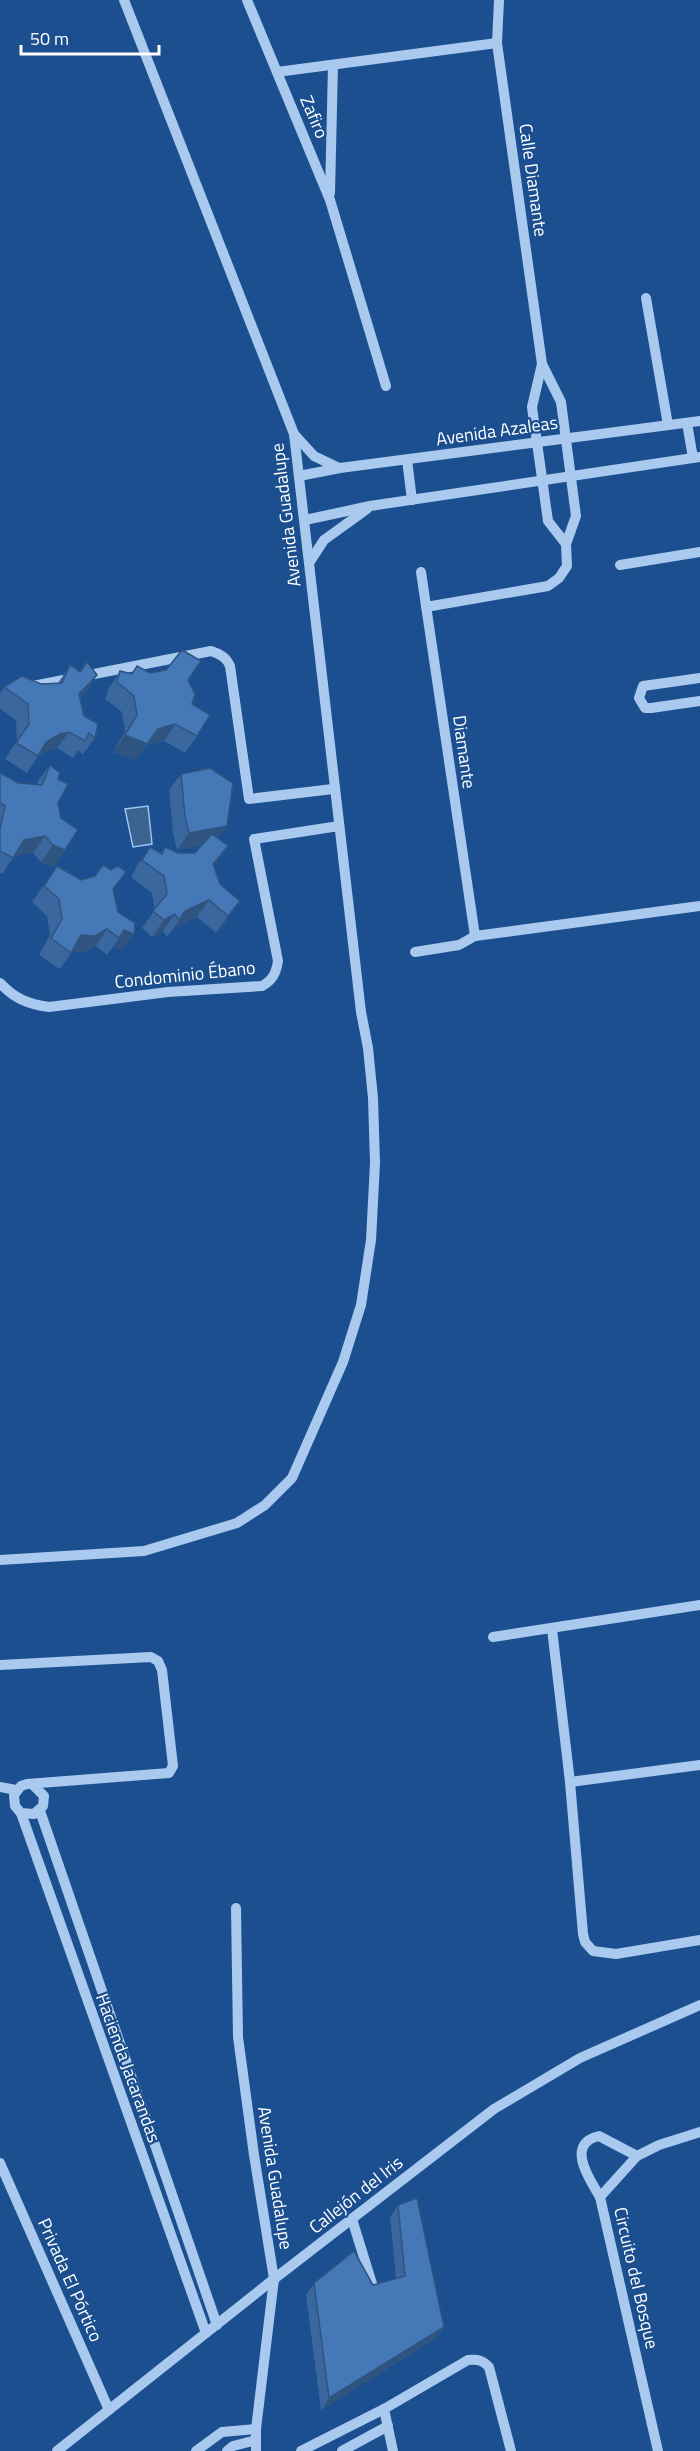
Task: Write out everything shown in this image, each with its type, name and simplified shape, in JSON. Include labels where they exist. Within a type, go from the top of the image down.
[{"type":"street","name":"Avenida Guadalupe","points":[[0,1560],[144,1551],[237,1523],[277,1495],[292,1478],[343,1362],[361,1305],[371,1240],[375,1163],[368,1048],[357,983],[333,789],[294,434],[124,0]]},
{"type":"street","points":[[247,0],[277,72]]},
{"type":"street","name":"Calle Diamante","points":[[426,607],[548,586],[560,578],[567,566],[566,544],[576,516],[561,402],[542,364],[497,43],[499,0]]},
{"type":"street","name":"Zafiro","points":[[386,386],[330,200],[277,72],[497,43]]},
{"type":"street","points":[[330,200],[333,65]]},
{"type":"street","points":[[646,298],[668,425]]},
{"type":"street","name":"Calle Diamante","points":[[542,364],[532,407],[548,521],[566,544]]},
{"type":"street","name":"Avenida Azaleas","points":[[299,476],[340,468],[700,421]]},
{"type":"street","points":[[304,520],[370,506],[696,458],[687,423]]},
{"type":"street","points":[[294,434],[314,456],[340,468]]},
{"type":"street","points":[[407,460],[412,500]]},
{"type":"street","points":[[309,563],[324,540],[370,506]]},
{"type":"street","points":[[620,565],[700,552]]},
{"type":"street","name":"Diamante","points":[[421,572],[475,936]]},
{"type":"street","points":[[20,689],[211,651],[223,656],[230,666],[249,799],[333,789]]},
{"type":"street","points":[[700,678],[643,686],[639,698],[645,708],[700,701]]},
{"type":"street","name":"Condominio Ébano","points":[[0,983],[13,997],[31,1004],[49,1007],[168,992],[252,988],[270,981],[276,971],[278,961],[254,839],[339,826]]},
{"type":"street","points":[[415,952],[459,945],[475,936],[700,906]]},
{"type":"street","points":[[493,1637],[700,1605]]},
{"type":"street","points":[[552,1629],[570,1782],[585,1942],[593,1951],[616,1954],[700,1940]]},
{"type":"street","points":[[0,1665],[151,1657],[158,1661],[162,1670],[173,1766],[168,1773],[21,1786],[14,1795],[15,1806],[21,1813],[34,1814],[43,1806],[44,1796],[33,1785]]},
{"type":"street","points":[[570,1782],[700,1765]]},
{"type":"street","points":[[0,1787],[16,1790]]},
{"type":"street","name":"Hacienda Jacarandas","points":[[40,1811],[217,2325]]},
{"type":"street","name":"Hacienda Jacarandas","points":[[21,1813],[206,2333]]},
{"type":"street","name":"Avenida Guadalupe","points":[[236,1908],[238,2037],[274,2279],[256,2429],[256,2446]]},
{"type":"street","points":[[75,1967],[90,1960]]},
{"type":"street","name":"Callejón del Iris","points":[[57,2451],[494,2109],[580,2058],[700,2005]]},
{"type":"street","name":"Circuito del Bosque","points":[[658,2451],[600,2197],[637,2156],[659,2145],[700,2132]]},
{"type":"street","points":[[600,2197],[582,2166],[581,2156],[585,2145],[598,2136],[637,2156]]},
{"type":"street","name":"Privada El Pórtico","points":[[0,2163],[109,2410]]},
{"type":"street","points":[[352,2219],[373,2287]]},
{"type":"street","points":[[183,2270],[195,2264]]},
{"type":"street","points":[[301,2451],[384,2409],[468,2360],[482,2360],[489,2367],[511,2451]]},
{"type":"street","points":[[384,2409],[393,2451]]},
{"type":"street","points":[[342,2451],[388,2427]]},
{"type":"street","points":[[196,2451],[222,2432],[256,2429]]},
{"type":"street","points":[[227,2451],[233,2446],[256,2446]]},
{"type":"water","points":[[148,806],[152,844],[133,847],[125,809]]},
{"type":"building","points":[[182,650],[201,661],[188,680],[195,694],[192,704],[210,715],[197,736],[175,724],[158,729],[147,744],[125,735],[137,715],[134,696],[117,682],[120,671],[132,674],[137,666],[150,673],[166,670]]},
{"type":"building","points":[[87,662],[97,675],[79,694],[84,716],[98,724],[95,738],[89,733],[85,741],[69,732],[60,734],[46,742],[38,756],[16,743],[29,724],[28,704],[4,687],[22,676],[41,684],[62,683],[70,665],[80,672]]},
{"type":"building","points":[[50,765],[60,773],[58,779],[68,784],[58,803],[61,818],[78,830],[65,850],[53,845],[45,836],[24,840],[13,858],[0,851],[0,829],[5,806],[0,803],[0,773],[18,783],[42,785]]},
{"type":"building","points":[[210,768],[233,783],[227,826],[189,833],[181,774]]},
{"type":"building","points":[[212,834],[228,846],[213,864],[220,884],[240,901],[228,916],[209,900],[185,911],[179,920],[175,914],[164,920],[153,911],[167,894],[164,876],[142,860],[150,847],[162,854],[165,847],[178,853],[195,853]]},
{"type":"building","points":[[103,865],[111,870],[118,866],[126,872],[113,889],[118,912],[135,923],[134,934],[124,930],[119,938],[107,929],[95,936],[81,935],[71,953],[51,938],[62,919],[59,899],[44,886],[57,866],[81,880],[95,876]]},
{"type":"building","points":[[417,2198],[444,2327],[329,2398],[314,2283],[354,2251],[373,2285],[405,2276],[398,2205]]}]
